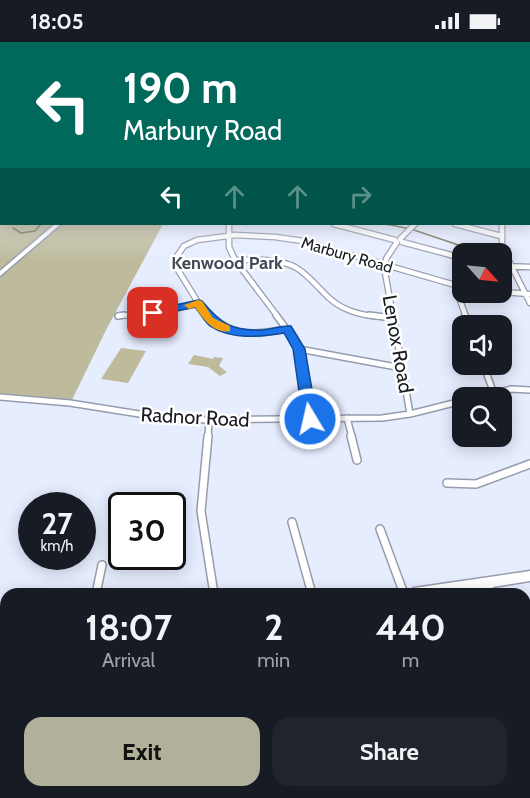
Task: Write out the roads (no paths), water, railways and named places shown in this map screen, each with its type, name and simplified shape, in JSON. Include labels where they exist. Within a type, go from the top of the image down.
[{"type":"main road","points":[[0,274],[57,225]]},
{"type":"main road","points":[[450,588],[530,576]]},
{"type":"street","points":[[229,225],[229,247],[235,260],[287,329],[299,349],[310,419]]},
{"type":"street","points":[[337,225],[452,255]]},
{"type":"street","points":[[385,266],[389,251],[414,225]]},
{"type":"street","points":[[459,225],[501,236]]},
{"type":"street","points":[[502,225],[502,243]]},
{"type":"street","name":"Marbury Road","points":[[287,329],[264,333],[236,332],[214,323],[198,304],[176,264],[176,254],[194,240],[228,236],[287,238],[452,285]]},
{"type":"street","points":[[235,260],[267,260],[289,264],[305,273],[331,300],[344,308],[365,315],[393,318]]},
{"type":"street","name":"Lenox Road","points":[[385,266],[410,414]]},
{"type":"street","points":[[512,267],[530,267]]},
{"type":"street","points":[[512,269],[530,303]]},
{"type":"street","points":[[512,293],[527,294]]},
{"type":"street","points":[[118,316],[153,313],[198,304]]},
{"type":"street","points":[[299,349],[402,368]]},
{"type":"street","points":[[512,389],[530,390]]},
{"type":"street","name":"Radnor Road","points":[[0,397],[70,403],[151,417],[209,421],[347,418],[410,414],[452,404]]},
{"type":"street","points":[[347,418],[357,460]]},
{"type":"street","points":[[209,421],[201,511],[213,588]]},
{"type":"street","points":[[447,483],[476,484],[530,464]]},
{"type":"street","points":[[292,522],[310,588]]},
{"type":"street","points":[[380,529],[402,588]]},
{"type":"street","points":[[97,588],[102,565]]},
{"type":"street","points":[[486,582],[489,588]]},
{"type":"waterway","points":[[13,228],[21,233],[35,231],[40,225]]},
{"type":"waterway","points":[[390,225],[406,228]]},
{"type":"waterway","points":[[414,230],[452,243]]},
{"type":"district","name":"Kenwood Park","points":[[227,263]]}]
